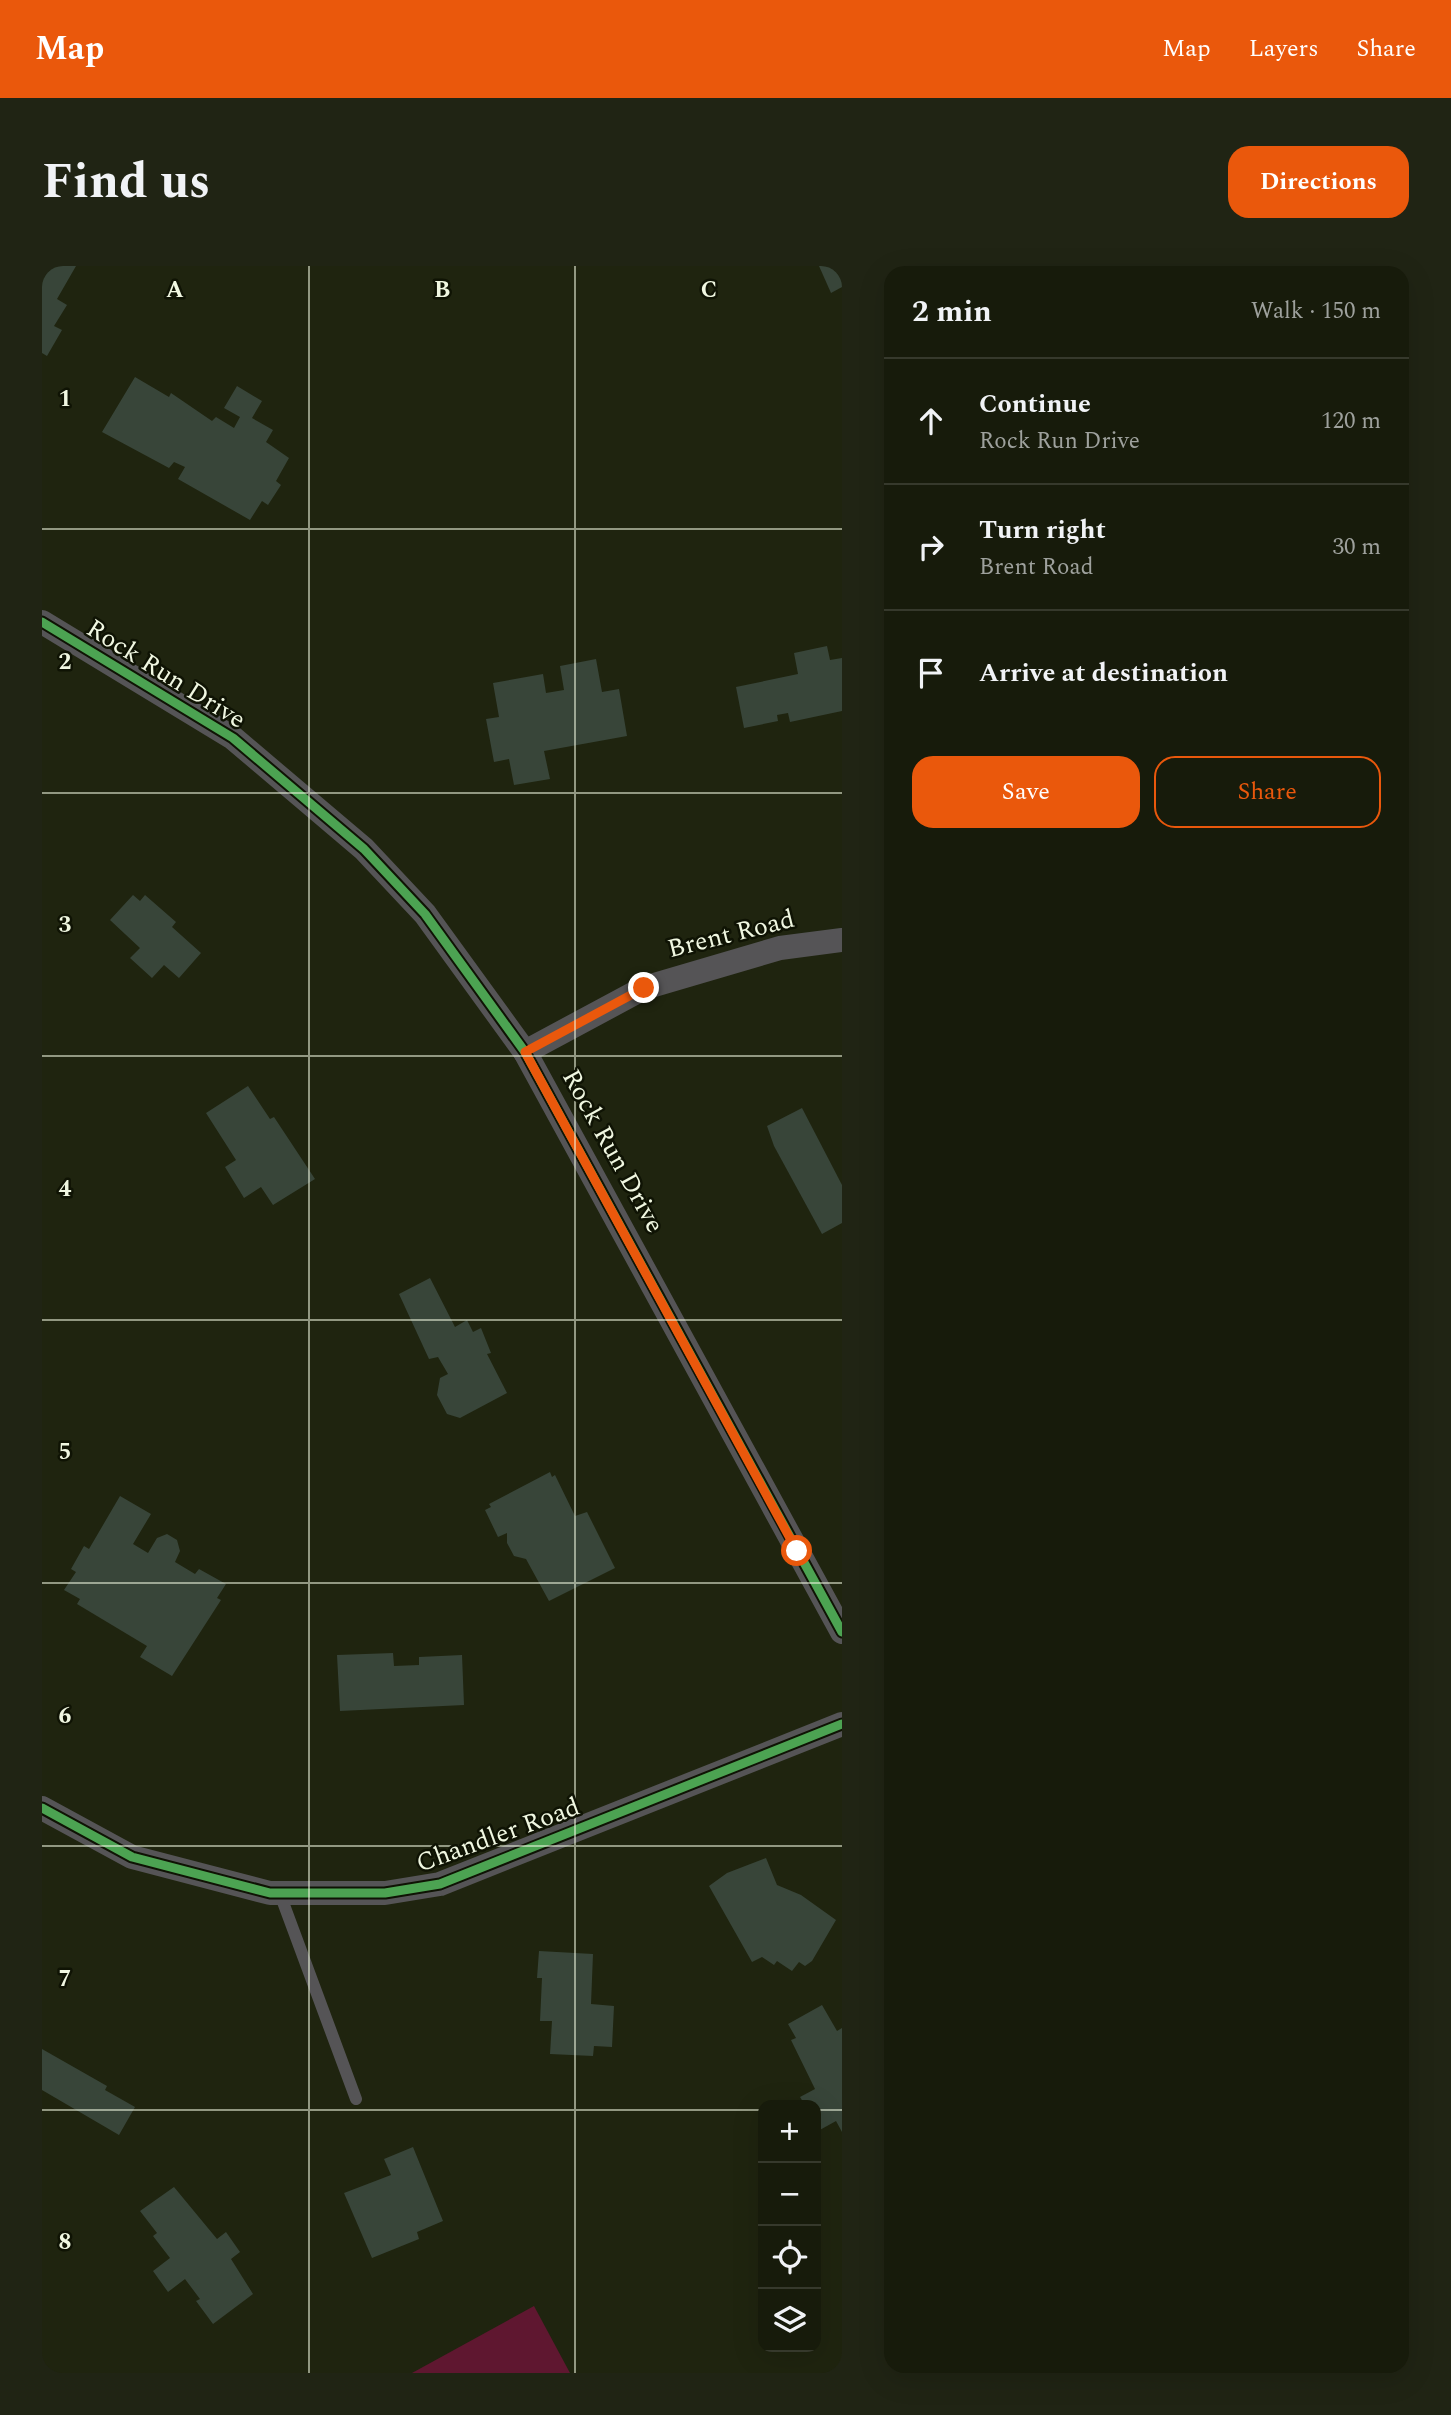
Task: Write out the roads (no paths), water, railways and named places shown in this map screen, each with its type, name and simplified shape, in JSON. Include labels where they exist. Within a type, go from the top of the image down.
[{"type":"street","name":"Rock Run Drive","points":[[42,622],[233,738],[364,849],[425,914],[525,1052],[842,1632]]},
{"type":"street","name":"Brent Road","points":[[525,1052],[644,988],[780,948],[842,940]]},
{"type":"street","name":"Chandler Road","points":[[42,1808],[142,1860],[279,1894],[385,1893],[440,1884],[842,1724]]},
{"type":"lane","points":[[279,1894],[356,2099]]}]
